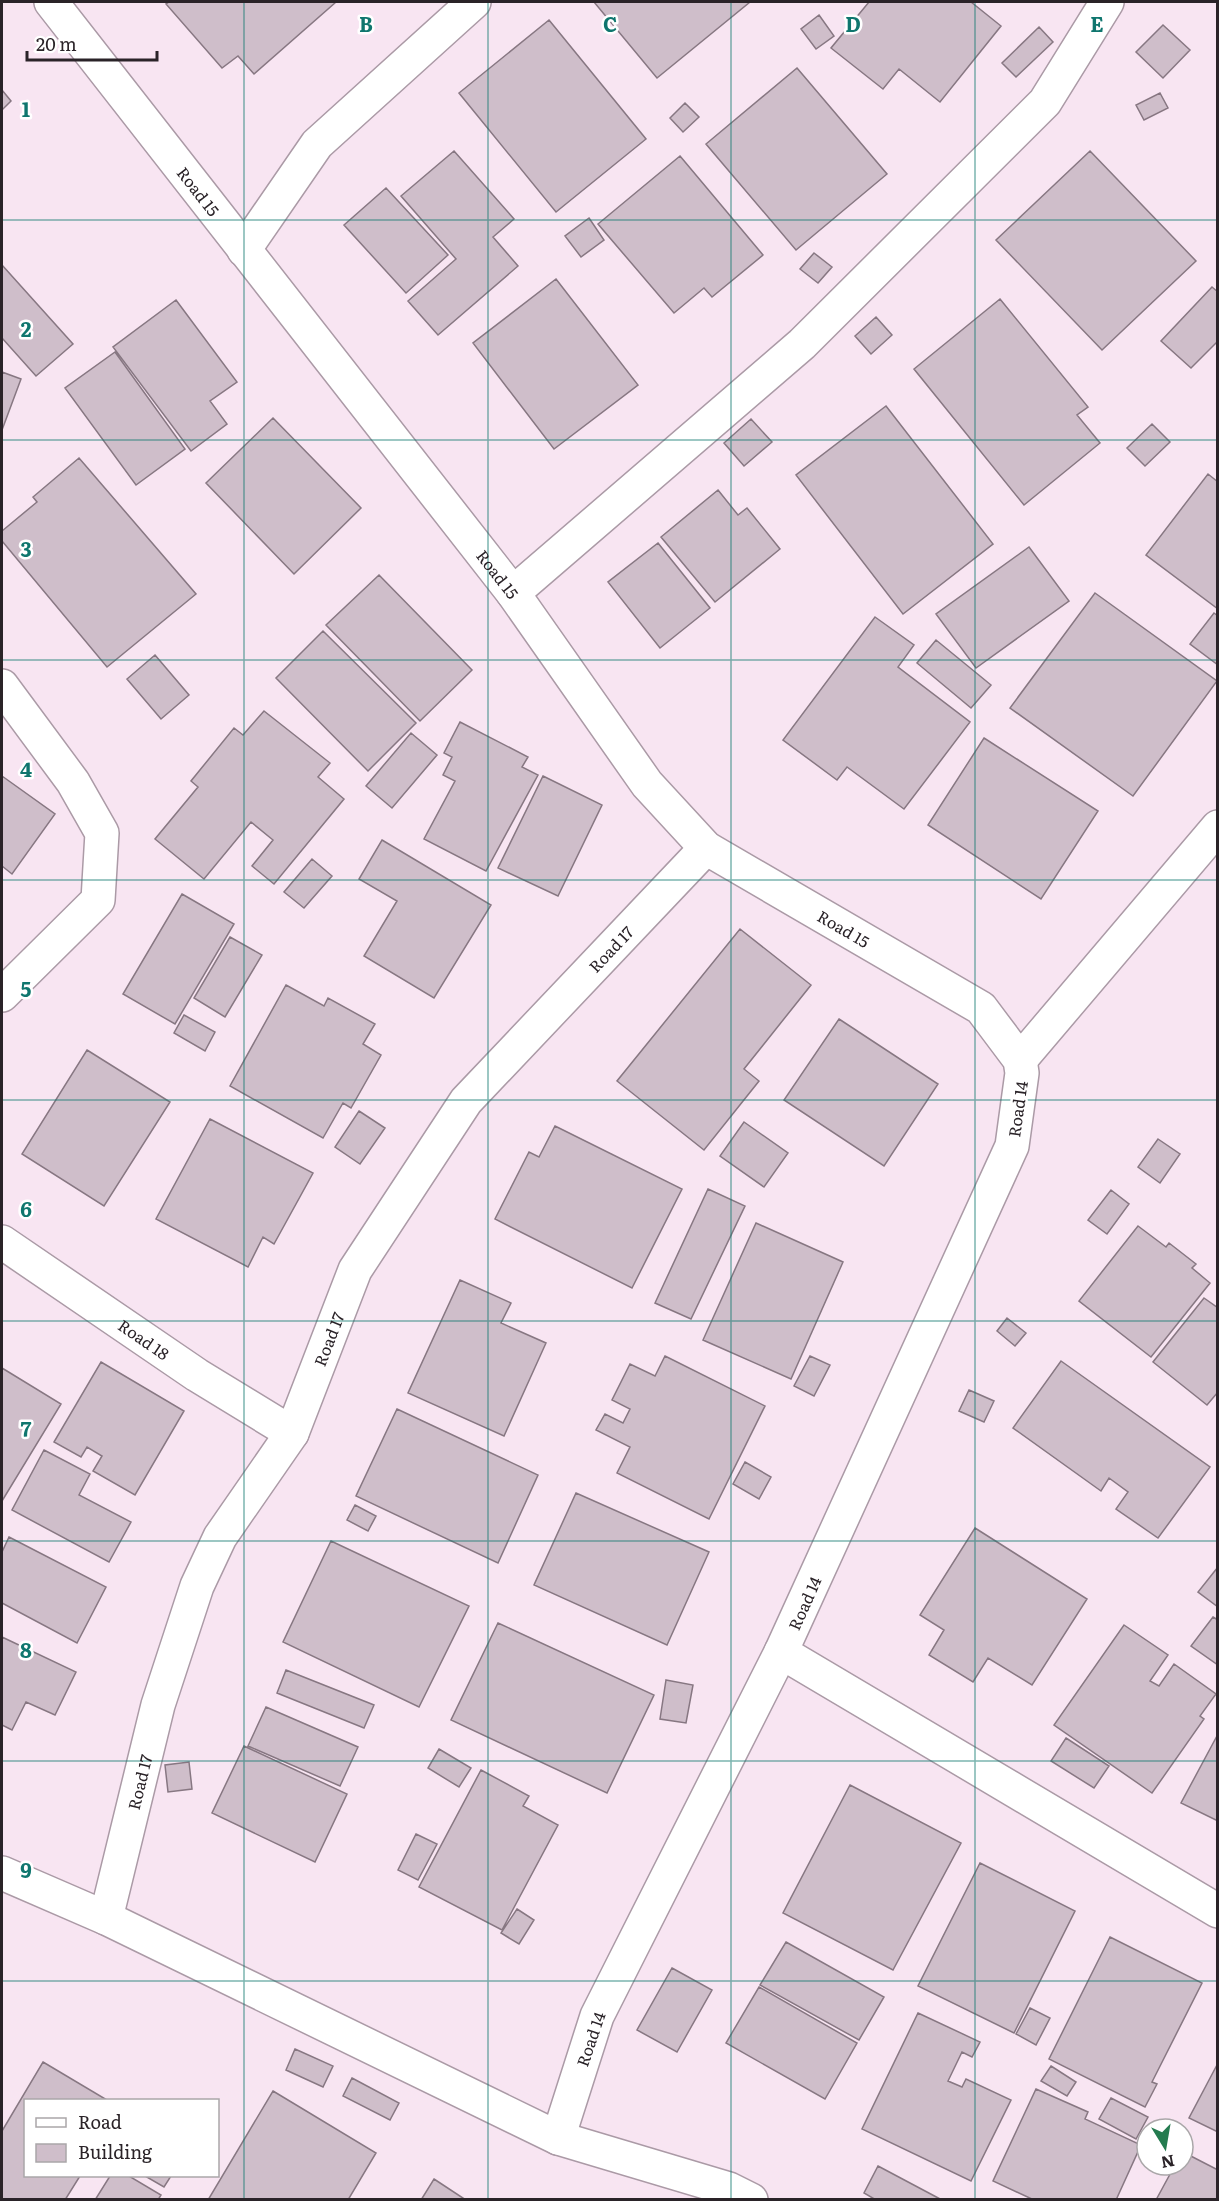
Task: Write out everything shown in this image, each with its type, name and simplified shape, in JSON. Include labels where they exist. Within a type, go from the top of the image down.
[{"type":"street","name":"Road 15","points":[[51,2],[513,593],[647,784],[706,848],[981,1008],[1020,1060]]},
{"type":"street","points":[[244,250],[317,144],[474,2]]},
{"type":"street","points":[[513,593],[802,344],[1046,102],[1107,2]]},
{"type":"street","points":[[2,686],[73,782],[102,832],[98,900],[2,996]]},
{"type":"street","points":[[1020,1060],[1218,827]]},
{"type":"street","name":"Road 17","points":[[106,1918],[159,1706],[197,1586],[220,1537],[292,1433],[355,1270],[466,1101],[706,848]]},
{"type":"street","name":"Road 14","points":[[558,2138],[597,2016],[782,1652],[1012,1146],[1022,1073],[1020,1060]]},
{"type":"street","name":"Road 18","points":[[2,1242],[197,1375],[292,1433]]},
{"type":"street","points":[[782,1652],[1218,1911]]},
{"type":"street","points":[[2,1873],[106,1918],[558,2138],[729,2189],[751,2199]]},
{"type":"building","points":[[169,2],[336,2],[254,74],[238,56],[222,68],[166,4]]},
{"type":"building","points":[[594,2],[750,2],[657,78]]},
{"type":"building","points":[[869,2],[971,2],[1001,26],[940,102],[899,69],[883,89],[831,48]]},
{"type":"building","points":[[819,15],[834,36],[816,49],[801,29]]},
{"type":"building","points":[[549,20],[646,139],[556,212],[459,93]]},
{"type":"building","points":[[1163,25],[1190,50],[1163,78],[1136,52]]},
{"type":"building","points":[[1039,27],[1053,42],[1016,77],[1002,63]]},
{"type":"building","points":[[797,68],[887,174],[796,250],[706,144]]},
{"type":"building","points":[[2,90],[11,101],[2,110]]},
{"type":"building","points":[[1160,93],[1168,108],[1144,120],[1136,105]]},
{"type":"building","points":[[685,103],[699,117],[683,132],[670,118]]},
{"type":"building","points":[[454,151],[514,219],[493,237],[518,266],[438,335],[408,301],[456,259],[401,196]]},
{"type":"building","points":[[1090,151],[1196,261],[1102,350],[996,240]]},
{"type":"building","points":[[680,156],[763,255],[712,297],[704,288],[674,313],[598,224]]},
{"type":"building","points":[[386,188],[448,255],[406,293],[344,225]]},
{"type":"building","points":[[589,218],[604,240],[581,257],[565,236]]},
{"type":"building","points":[[814,253],[832,267],[818,283],[800,269]]},
{"type":"building","points":[[2,265],[73,344],[36,376],[2,338]]},
{"type":"building","points":[[556,279],[638,385],[554,449],[473,343]]},
{"type":"building","points":[[1212,287],[1218,292],[1218,341],[1191,368],[1161,341]]},
{"type":"building","points":[[1000,299],[1088,407],[1077,415],[1100,443],[1024,505],[914,369]]},
{"type":"building","points":[[176,300],[237,382],[210,401],[227,424],[191,451],[113,347]]},
{"type":"building","points":[[876,317],[892,335],[871,354],[855,336]]},
{"type":"building","points":[[115,352],[185,449],[136,485],[65,388]]},
{"type":"building","points":[[2,372],[21,379],[2,430]]},
{"type":"building","points":[[886,406],[993,544],[903,614],[796,475]]},
{"type":"building","points":[[273,418],[361,508],[294,574],[206,483]]},
{"type":"building","points":[[751,419],[772,442],[744,466],[724,443]]},
{"type":"building","points":[[1152,424],[1170,442],[1145,466],[1127,448]]},
{"type":"building","points":[[79,458],[196,594],[107,667],[2,541],[2,531],[37,502],[33,497]]},
{"type":"building","points":[[1208,474],[1218,482],[1218,609],[1146,555]]},
{"type":"building","points":[[718,490],[738,515],[747,508],[780,549],[715,602],[661,537]]},
{"type":"building","points":[[658,543],[710,608],[660,648],[608,582]]},
{"type":"building","points":[[1029,547],[1069,601],[976,668],[936,614]]},
{"type":"building","points":[[379,575],[472,670],[420,721],[326,625]]},
{"type":"building","points":[[1095,593],[1217,681],[1133,796],[1010,708]]},
{"type":"building","points":[[1214,613],[1218,616],[1218,665],[1190,644]]},
{"type":"building","points":[[875,617],[914,645],[898,667],[970,722],[904,809],[847,767],[837,780],[783,740]]},
{"type":"building","points":[[323,631],[416,723],[368,771],[276,678]]},
{"type":"building","points":[[936,640],[991,685],[971,708],[917,663]]},
{"type":"building","points":[[155,655],[189,695],[161,719],[127,679]]},
{"type":"building","points":[[264,711],[330,763],[318,777],[344,799],[274,884],[252,866],[273,840],[251,822],[204,879],[155,839],[198,787],[191,781],[234,728],[243,735]]},
{"type":"building","points":[[460,722],[528,757],[522,767],[538,775],[486,871],[424,839],[455,781],[443,775],[452,757],[444,753]]},
{"type":"building","points":[[411,733],[437,755],[392,808],[366,786]]},
{"type":"building","points":[[984,738],[1098,811],[1041,899],[928,825]]},
{"type":"building","points":[[2,776],[55,814],[12,874],[2,866]]},
{"type":"building","points":[[543,776],[602,805],[558,896],[498,868]]},
{"type":"building","points":[[382,840],[491,905],[434,998],[364,956],[397,901],[359,879]]},
{"type":"building","points":[[312,859],[332,876],[304,908],[284,892]]},
{"type":"building","points":[[182,894],[234,924],[175,1024],[123,994]]},
{"type":"building","points":[[740,929],[811,985],[744,1069],[759,1081],[704,1150],[617,1081]]},
{"type":"building","points":[[230,937],[262,955],[225,1017],[194,998]]},
{"type":"building","points":[[286,985],[324,1006],[328,998],[375,1024],[363,1044],[381,1055],[351,1108],[343,1103],[323,1138],[230,1086]]},
{"type":"building","points":[[184,1015],[215,1032],[205,1051],[174,1033]]},
{"type":"building","points":[[839,1019],[938,1084],[884,1166],[784,1100]]},
{"type":"building","points":[[87,1050],[170,1102],[104,1206],[22,1154]]},
{"type":"building","points":[[359,1111],[385,1128],[360,1164],[335,1147]]},
{"type":"building","points":[[210,1119],[313,1173],[274,1244],[263,1237],[248,1267],[156,1219]]},
{"type":"building","points":[[744,1122],[788,1153],[764,1187],[720,1156]]},
{"type":"building","points":[[555,1126],[682,1189],[632,1288],[495,1219],[529,1152],[539,1157]]},
{"type":"building","points":[[1158,1139],[1180,1154],[1160,1183],[1138,1167]]},
{"type":"building","points":[[708,1189],[745,1206],[691,1319],[655,1303]]},
{"type":"building","points":[[1111,1190],[1129,1204],[1107,1234],[1088,1220]]},
{"type":"building","points":[[756,1223],[843,1262],[791,1379],[703,1340]]},
{"type":"building","points":[[1138,1226],[1166,1247],[1169,1243],[1196,1264],[1192,1268],[1210,1283],[1151,1357],[1079,1301]]},
{"type":"building","points":[[460,1280],[511,1303],[501,1323],[546,1343],[504,1436],[408,1393]]},
{"type":"building","points":[[1204,1298],[1218,1308],[1218,1392],[1207,1405],[1153,1362]]},
{"type":"building","points":[[1007,1318],[1026,1333],[1015,1346],[997,1331]]},
{"type":"building","points":[[665,1356],[765,1406],[709,1519],[617,1473],[630,1447],[596,1430],[605,1414],[623,1423],[630,1409],[612,1400],[630,1364],[655,1376]]},
{"type":"building","points":[[810,1356],[830,1365],[814,1396],[794,1386]]},
{"type":"building","points":[[1061,1361],[1210,1467],[1158,1538],[1116,1509],[1128,1492],[1109,1478],[1101,1491],[1013,1428]]},
{"type":"building","points":[[101,1362],[184,1411],[135,1495],[93,1471],[102,1456],[87,1447],[81,1457],[54,1442]]},
{"type":"building","points":[[2,1368],[61,1404],[2,1501]]},
{"type":"building","points":[[969,1390],[994,1401],[984,1422],[959,1411]]},
{"type":"building","points":[[397,1409],[538,1475],[498,1563],[356,1496]]},
{"type":"building","points":[[44,1450],[90,1474],[79,1495],[131,1522],[109,1562],[12,1510]]},
{"type":"building","points":[[745,1462],[771,1477],[759,1499],[733,1484]]},
{"type":"building","points":[[576,1493],[709,1552],[667,1645],[534,1585]]},
{"type":"building","points":[[355,1505],[376,1516],[368,1531],[347,1520]]},
{"type":"building","points":[[975,1528],[1087,1599],[1032,1685],[988,1658],[973,1682],[929,1655],[944,1630],[920,1615]]},
{"type":"building","points":[[9,1537],[106,1587],[77,1643],[2,1603],[2,1552]]},
{"type":"building","points":[[331,1541],[469,1606],[419,1707],[283,1642]]},
{"type":"building","points":[[1218,1567],[1218,1607],[1198,1592]]},
{"type":"building","points":[[1213,1617],[1218,1620],[1218,1665],[1191,1646]]},
{"type":"building","points":[[498,1623],[654,1695],[607,1793],[451,1720]]},
{"type":"building","points":[[1124,1625],[1168,1655],[1150,1681],[1159,1686],[1174,1664],[1216,1694],[1200,1716],[1204,1719],[1152,1793],[1054,1725]]},
{"type":"building","points":[[2,1637],[76,1672],[55,1715],[26,1702],[12,1730],[2,1725]]},
{"type":"building","points":[[286,1670],[374,1705],[364,1728],[277,1693]]},
{"type":"building","points":[[666,1680],[693,1685],[686,1723],[660,1719]]},
{"type":"building","points":[[266,1707],[358,1747],[340,1786],[248,1746]]},
{"type":"building","points":[[1218,1734],[1218,1821],[1181,1803]]},
{"type":"building","points":[[1066,1738],[1109,1766],[1094,1788],[1051,1761]]},
{"type":"building","points":[[244,1746],[347,1794],[315,1862],[212,1813]]},
{"type":"building","points":[[439,1749],[471,1768],[459,1787],[428,1768]]},
{"type":"building","points":[[189,1762],[192,1789],[168,1792],[165,1765]]},
{"type":"building","points":[[481,1770],[529,1796],[523,1806],[558,1825],[502,1930],[419,1887]]},
{"type":"building","points":[[850,1785],[961,1843],[893,1970],[783,1913]]},
{"type":"building","points":[[416,1834],[437,1844],[418,1880],[398,1870]]},
{"type":"building","points":[[980,1863],[1075,1911],[1014,2033],[918,1986]]},
{"type":"building","points":[[517,1909],[534,1920],[519,1944],[501,1933]]},
{"type":"building","points":[[1110,1937],[1202,1983],[1152,2082],[1157,2084],[1145,2107],[1049,2059]]},
{"type":"building","points":[[786,1942],[884,1997],[859,2040],[760,1985]]},
{"type":"building","points":[[672,1968],[712,1990],[677,2052],[637,2030]]},
{"type":"building","points":[[759,1987],[857,2043],[825,2099],[726,2043]]},
{"type":"building","points":[[1030,2008],[1050,2018],[1036,2045],[1016,2034]]},
{"type":"building","points":[[918,2013],[980,2042],[972,2057],[962,2052],[948,2081],[962,2087],[966,2079],[1011,2100],[971,2181],[862,2129]]},
{"type":"building","points":[[295,2049],[333,2066],[323,2087],[286,2070]]},
{"type":"building","points":[[43,2062],[105,2099],[24,2099],[24,2177],[79,2177],[65,2200],[2,2200],[2,2131]]},
{"type":"building","points":[[1218,2063],[1218,2132],[1195,2121],[1195,2117],[1190,2117]]},
{"type":"building","points":[[1051,2066],[1076,2082],[1067,2096],[1041,2081]]},
{"type":"building","points":[[352,2078],[399,2103],[390,2120],[343,2096]]},
{"type":"building","points":[[1036,2089],[1088,2112],[1085,2119],[1135,2142],[1135,2158],[1116,2200],[1034,2200],[993,2181]]},
{"type":"building","points":[[273,2091],[376,2153],[348,2200],[208,2200]]},
{"type":"building","points":[[1111,2098],[1148,2117],[1135,2117],[1135,2138],[1099,2119]]},
{"type":"building","points":[[1195,2158],[1218,2170],[1218,2200],[1156,2200],[1168,2177],[1195,2177]]},
{"type":"building","points":[[878,2166],[942,2200],[876,2200],[864,2193]]},
{"type":"building","points":[[109,2177],[131,2177],[161,2195],[158,2200],[95,2200]]},
{"type":"building","points":[[147,2177],[170,2177],[164,2187]]},
{"type":"building","points":[[434,2179],[466,2200],[421,2200]]}]
